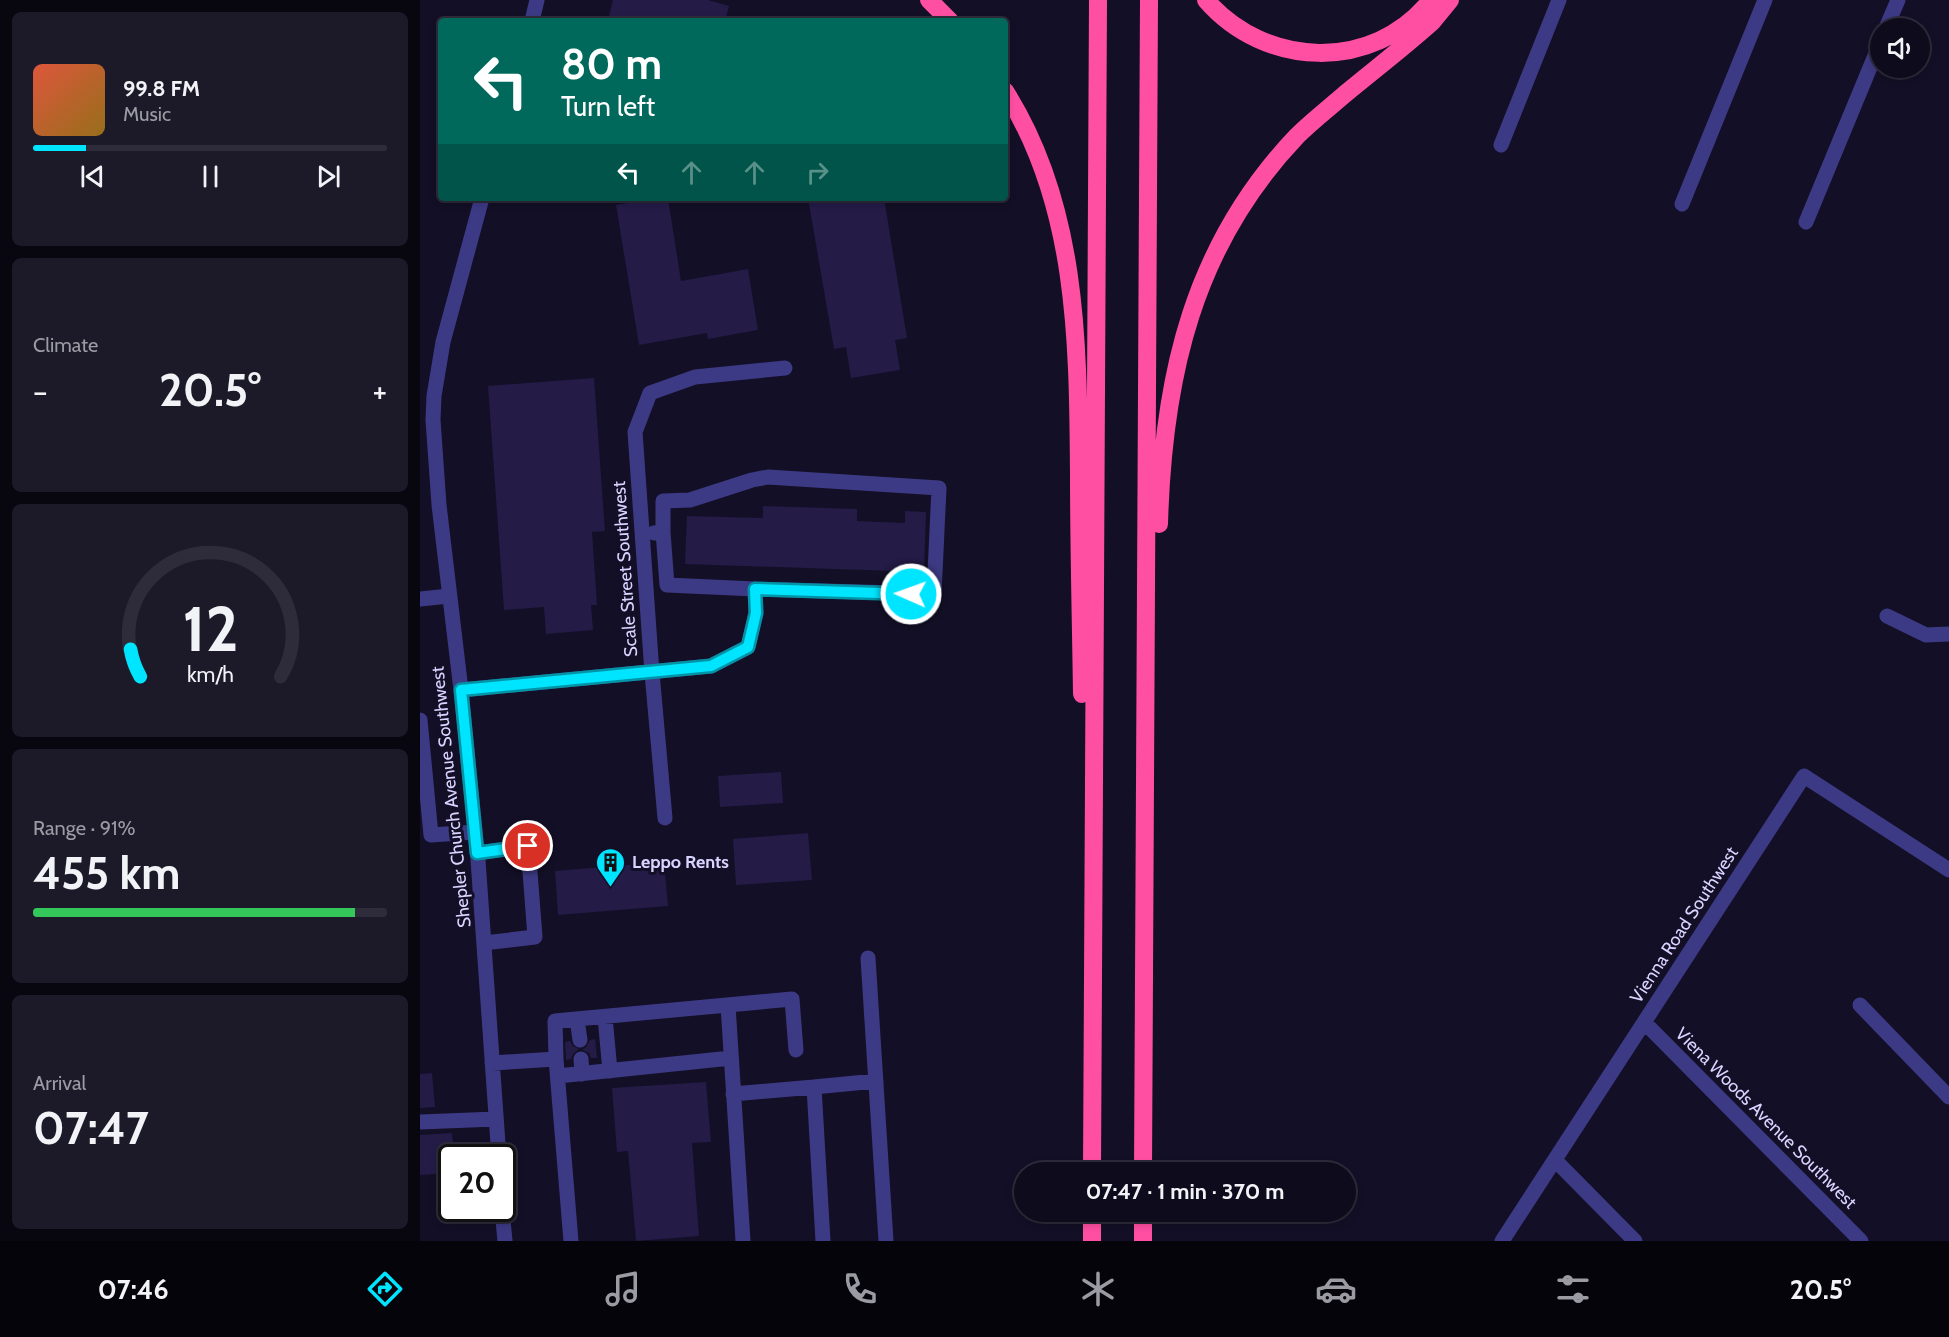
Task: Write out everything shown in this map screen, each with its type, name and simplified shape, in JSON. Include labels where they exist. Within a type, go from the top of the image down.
[{"type":"highway","points":[[929,0],[947,18]]},
{"type":"highway","points":[[1092,1162],[1098,0]]},
{"type":"highway","points":[[1143,1162],[1149,0]]},
{"type":"highway","points":[[1206,0],[1217,13],[1234,26],[1261,42],[1289,51],[1323,54],[1362,46],[1381,39],[1414,17],[1431,0]]},
{"type":"highway","points":[[1145,854],[1155,796],[1158,531],[1161,471],[1168,412],[1179,355],[1200,286],[1218,245],[1236,214],[1281,153],[1318,116],[1432,22],[1450,0]]},
{"type":"highway","points":[[1008,96],[1026,128],[1050,188],[1062,230],[1073,302],[1078,406],[1083,813],[1093,951]]},
{"type":"highway","points":[[1092,1222],[1092,1241]]},
{"type":"highway","points":[[1143,1222],[1143,1241]]},
{"type":"street","points":[[533,18],[537,0]]},
{"type":"street","points":[[1501,145],[1559,0]]},
{"type":"street","points":[[1682,204],[1765,0]]},
{"type":"street","points":[[1890,18],[1898,0]]},
{"type":"street","points":[[1806,222],[1870,68]]},
{"type":"street","name":"Shepler Church Avenue Southwest","points":[[481,201],[438,362],[427,459],[449,596],[461,690],[477,853],[498,1144]]},
{"type":"street","name":"Scale Street Southwest","points":[[665,818],[635,432],[650,393],[695,377],[785,368]]},
{"type":"street","points":[[768,477],[939,488],[934,594],[755,589],[667,585],[663,501],[690,501],[752,480],[768,477]]},
{"type":"street","points":[[642,534],[663,532]]},
{"type":"street","points":[[461,690],[711,666],[748,647],[756,613],[755,589]]},
{"type":"street","points":[[420,599],[449,596]]},
{"type":"street","points":[[1887,616],[1926,635],[1949,634]]},
{"type":"street","points":[[420,720],[425,835],[475,832]]},
{"type":"street","name":"Vienna Road Southwest","points":[[1502,1241],[1804,776],[1949,870]]},
{"type":"street","points":[[477,853],[528,846],[529,857],[535,937],[484,943]]},
{"type":"street","points":[[868,958],[886,1241]]},
{"type":"street","points":[[571,1241],[555,1021],[792,999],[796,1050]]},
{"type":"street","points":[[728,1005],[743,1241]]},
{"type":"street","points":[[1860,1005],[1949,1097]]},
{"type":"street","points":[[605,1017],[610,1071]]},
{"type":"street","points":[[577,1019],[579,1040]]},
{"type":"street","name":"Viena Woods Avenue Southwest","points":[[1644,1023],[1861,1241]]},
{"type":"street","points":[[558,1076],[581,1066],[610,1071],[731,1058]]},
{"type":"street","points":[[492,1064],[556,1059]]},
{"type":"street","points":[[734,1094],[876,1081]]},
{"type":"street","points":[[814,1087],[824,1241]]},
{"type":"street","points":[[420,1122],[496,1119]]},
{"type":"street","points":[[1555,1160],[1635,1241]]},
{"type":"street","points":[[503,1222],[505,1241]]},
{"type":"building","points":[[613,0],[708,0],[729,6],[726,18],[616,18],[609,16]]},
{"type":"building","points":[[639,201],[668,201],[681,281],[748,269],[758,330],[708,339],[707,333],[639,345],[616,205]]},
{"type":"building","points":[[809,201],[884,201],[907,338],[895,340],[900,370],[851,378],[846,347],[834,349]]},
{"type":"building","points":[[594,378],[605,531],[592,532],[597,605],[591,605],[593,630],[546,634],[544,607],[504,610],[488,386]]},
{"type":"building","points":[[763,506],[857,509],[857,521],[905,523],[905,511],[926,512],[924,572],[685,564],[687,516],[763,518]]},
{"type":"building","points":[[781,772],[783,803],[720,807],[718,776]]},
{"type":"building","points":[[808,833],[812,880],[736,885],[733,839]]},
{"type":"building","name":"Leppo Rents","points":[[664,862],[668,906],[558,915],[555,871]]},
{"type":"building","points":[[595,1039],[597,1058],[591,1058],[589,1053],[582,1050],[590,1040]]},
{"type":"building","points":[[570,1041],[579,1049],[571,1059],[566,1060],[565,1042]]},
{"type":"building","points":[[432,1073],[435,1107],[420,1108],[420,1074]]},
{"type":"building","points":[[706,1082],[711,1142],[692,1143],[699,1236],[636,1241],[628,1151],[617,1152],[612,1088]]},
{"type":"building","points":[[452,1133],[453,1144],[438,1144],[438,1174],[420,1175],[420,1135]]},
{"type":"place","name":"Leppo Rents","points":[[611,888]]},
{"type":"route","points":[[528,846],[477,853],[461,690],[711,666],[748,647],[756,613],[755,589],[911,594]]}]
